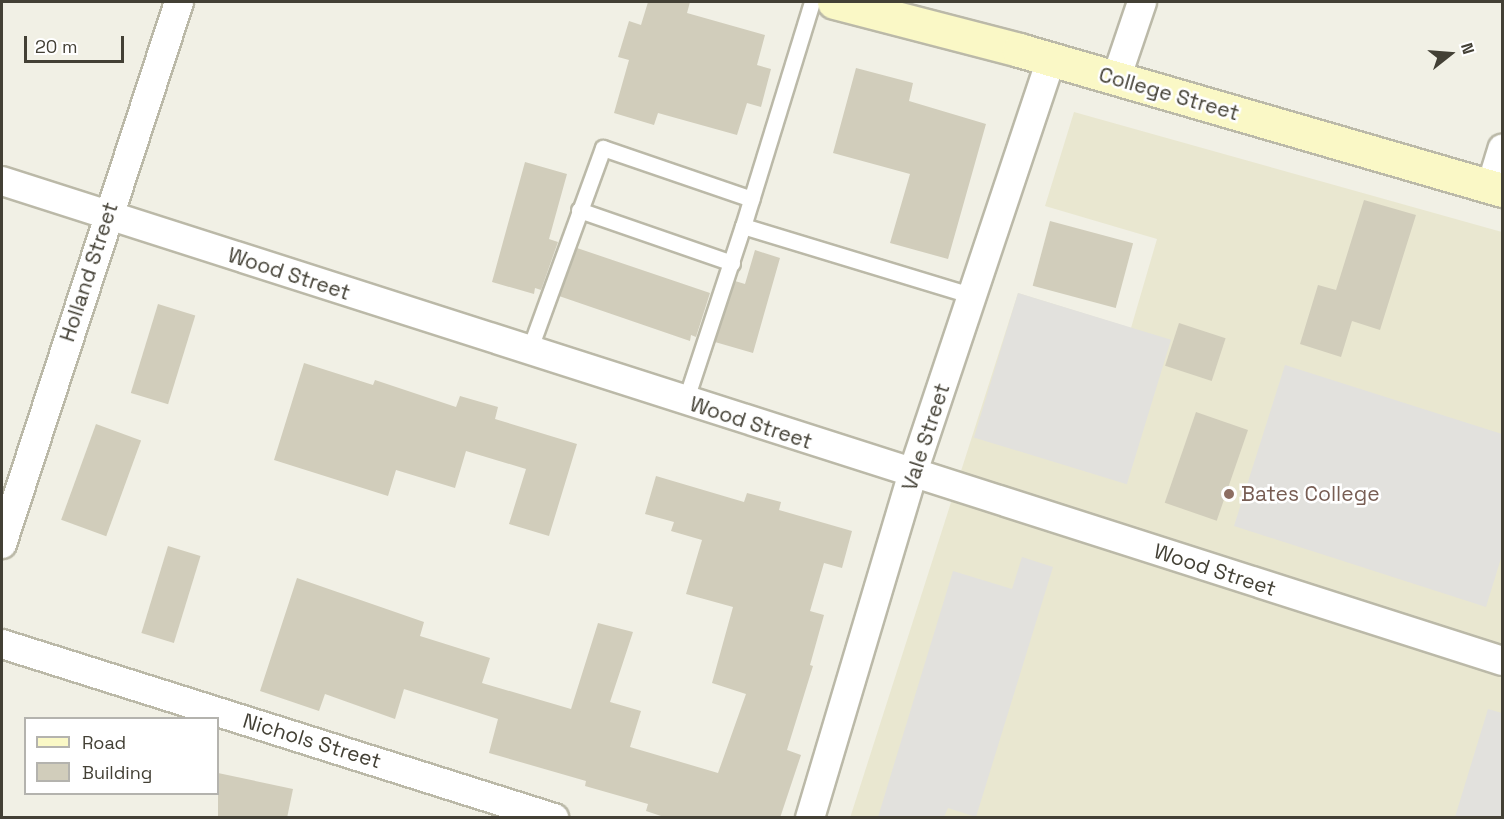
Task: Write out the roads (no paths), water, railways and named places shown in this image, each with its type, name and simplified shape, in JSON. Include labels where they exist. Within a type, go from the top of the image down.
[{"type":"main road","name":"College Street","points":[[834,2],[1051,60],[1497,188]]},
{"type":"street","name":"Holland Street","points":[[2,544],[107,215],[179,2]]},
{"type":"street","points":[[1116,79],[1142,2]]},
{"type":"street","name":"Vale Street","points":[[810,818],[912,475],[1051,60]]},
{"type":"street","points":[[1497,188],[1503,149]]},
{"type":"street","name":"Wood Street","points":[[2,181],[912,475],[1503,661]]},
{"type":"street","name":"Nichols Street","points":[[2,644],[554,818]]},
{"type":"lane","points":[[685,402],[732,263],[812,2]]},
{"type":"lane","points":[[529,351],[603,148],[752,199]]},
{"type":"lane","points":[[579,210],[732,263]]},
{"type":"lane","points":[[743,226],[973,296]]},
{"type":"place","name":"Bates College","points":[[1229,494]]}]
